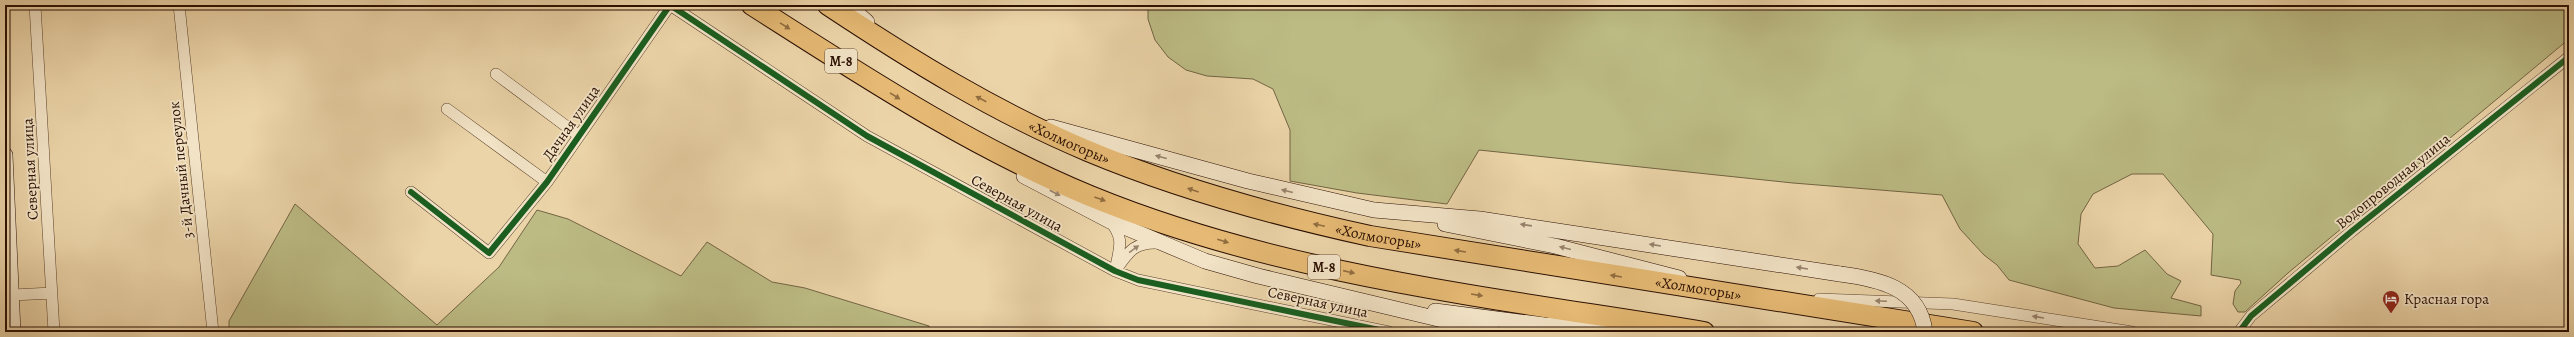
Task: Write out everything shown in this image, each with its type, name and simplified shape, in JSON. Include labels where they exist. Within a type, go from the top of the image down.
[{"type":"highway","name":"М-8","points":[[752,5],[929,117],[963,136],[1091,196],[1168,224],[1278,256],[1361,275],[1704,332]]},
{"type":"highway","name":"«Холмогоры»","points":[[828,5],[907,57],[1016,117],[1088,151],[1227,201],[1296,220],[1443,248],[1973,332]]},
{"type":"main road","points":[[848,5],[907,57]]},
{"type":"main road","points":[[1016,117],[1256,183],[1374,210],[1555,246],[1658,271],[1724,293]]},
{"type":"main road","points":[[963,136],[1029,179],[1110,221],[1205,261],[1258,276],[1493,332]]},
{"type":"main road","points":[[5,155],[13,295],[13,332]]},
{"type":"main road","points":[[1374,210],[1480,219],[1840,274],[1887,283],[1905,293],[1916,305],[1924,321],[1925,332]]},
{"type":"main road","points":[[1369,302],[1544,326],[1663,332]]},
{"type":"street","name":"Северная улица","points":[[35,5],[54,332]]},
{"type":"street","name":"3-й Дачный переулок","points":[[179,5],[213,332]]},
{"type":"street","name":"Северная улица","points":[[670,5],[867,136],[1115,271],[1138,280],[1389,332]]},
{"type":"street","name":"Дачная улица","points":[[411,192],[489,253],[547,182],[670,5]]},
{"type":"street","name":"Водопроводная улица","points":[[2239,332],[2251,316],[2352,230],[2569,57]]},
{"type":"street","points":[[496,74],[578,136]]},
{"type":"street","points":[[447,109],[547,182]]},
{"type":"street","points":[[1110,221],[1119,231],[1121,242],[1115,271]]},
{"type":"street","points":[[1115,271],[1130,250],[1144,242],[1161,243]]},
{"type":"street","points":[[13,295],[52,293]]},
{"type":"street","points":[[1751,297],[1953,304],[2132,332]]},
{"type":"shaded area","points":[[1148,5],[2569,5],[2569,39],[2288,273],[2245,312],[2238,312],[2233,304],[2235,291],[2241,283],[2240,280],[2211,275],[2213,234],[2163,174],[2132,174],[2093,194],[2081,214],[2078,244],[2095,268],[2118,266],[2145,250],[2167,274],[2181,281],[2171,298],[2201,306],[2201,316],[2114,308],[2009,280],[1997,265],[1984,255],[1960,229],[1942,195],[1793,183],[1479,150],[1447,204],[1357,193],[1290,181],[1290,130],[1273,89],[1253,79],[1207,76],[1186,70],[1168,57],[1155,40],[1148,19]]},
{"type":"shaded area","points":[[295,204],[437,325],[499,267],[537,210],[568,219],[681,276],[707,242],[772,282],[805,288],[929,326],[933,332],[229,332],[229,321]]},
{"type":"cycle path","points":[[670,5],[867,136],[1115,271],[1138,280],[1389,332]]},
{"type":"cycle path","points":[[411,192],[489,253],[547,182],[670,5]]},
{"type":"cycle path","points":[[2239,332],[2251,316],[2352,231],[2569,57]]},
{"type":"place","name":"Красная гора","points":[[2391,314]]}]
